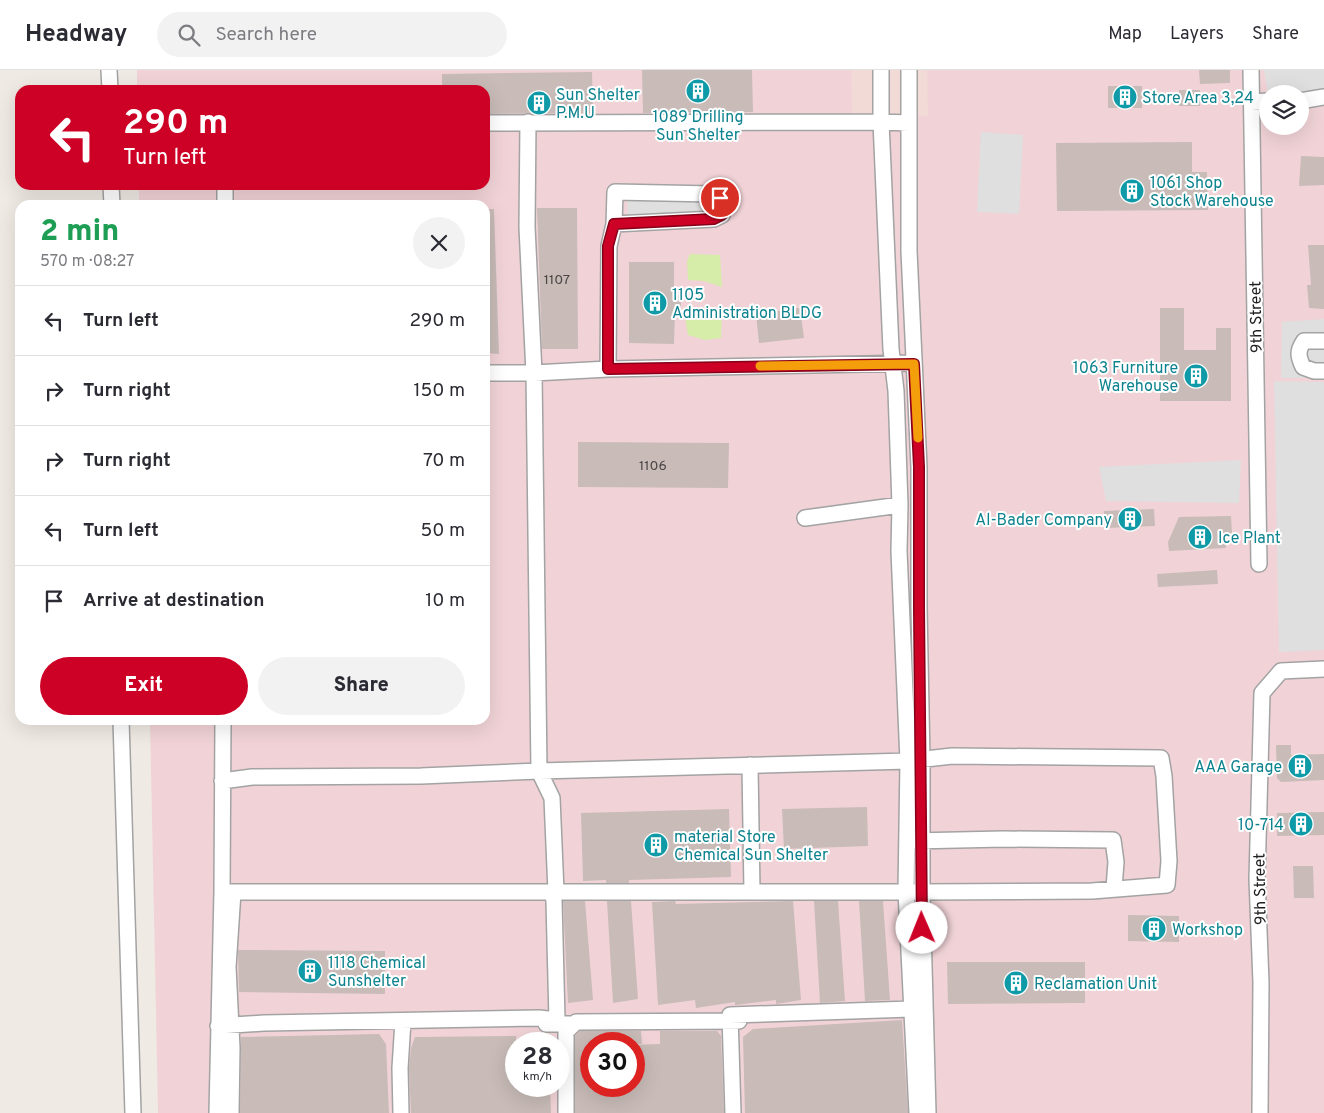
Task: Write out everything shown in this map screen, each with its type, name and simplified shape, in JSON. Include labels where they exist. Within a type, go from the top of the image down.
[{"type":"street","points":[[109,70],[110,85]]},
{"type":"street","points":[[881,70],[881,122],[891,364],[896,392],[900,551],[915,761]]},
{"type":"street","points":[[909,70],[909,251],[919,467],[919,607],[914,841],[906,892],[917,1113]]},
{"type":"street","name":"9th Street","points":[[1251,70],[1259,564]]},
{"type":"street","points":[[1309,100],[1324,97]]},
{"type":"street","points":[[1251,102],[1259,102]]},
{"type":"street","points":[[528,122],[527,227],[534,373],[539,771],[552,798],[556,892],[561,909],[563,1022],[561,1032]]},
{"type":"street","points":[[490,123],[881,122],[909,124]]},
{"type":"street","points":[[608,369],[608,246],[614,224],[615,192],[713,194],[720,198],[723,205],[722,215],[714,219],[614,224]]},
{"type":"street","points":[[1324,341],[1304,341],[1298,349],[1303,367],[1314,371],[1324,371]]},
{"type":"street","points":[[490,373],[914,364]]},
{"type":"street","points":[[805,518],[900,505]]},
{"type":"street","name":"9th Street","points":[[1260,1113],[1261,983],[1257,879],[1262,693],[1281,671],[1324,669]]},
{"type":"street","points":[[121,725],[133,1113]]},
{"type":"street","points":[[216,1113],[228,966],[222,781],[223,725]]},
{"type":"street","points":[[222,781],[252,777],[421,776],[915,761],[952,756],[1161,758],[1164,776],[1169,861],[1167,885],[1092,891],[227,892]]},
{"type":"street","points":[[750,765],[752,892]]},
{"type":"street","points":[[914,841],[1003,839],[1113,840],[1116,862],[1114,888]]},
{"type":"street","points":[[914,841],[922,892],[928,1113]]},
{"type":"street","points":[[224,1029],[539,1018],[563,1022],[912,1013]]},
{"type":"street","points":[[733,1113],[734,1019]]},
{"type":"street","points":[[734,1019],[738,1029],[739,1113]]},
{"type":"street","points":[[563,1022],[566,1032],[566,1113]]},
{"type":"street","points":[[396,1113],[398,1023]]},
{"type":"street","points":[[398,1023],[401,1113]]},
{"type":"street","points":[[224,1029],[231,1113]]},
{"type":"street","points":[[560,1097],[560,1113]]},
{"type":"shaded area","points":[[137,70],[1324,70],[1324,1113],[158,1113],[150,725],[490,725],[490,200],[139,200],[139,190],[490,190],[490,85],[137,85]]},
{"type":"shaded area","points":[[851,70],[927,70],[928,116],[852,115]]},
{"type":"shaded area","points":[[1264,70],[1324,70],[1324,106],[1309,107],[1309,85],[1266,85]]},
{"type":"shaded area","points":[[981,132],[1023,135],[1019,214],[977,212]]},
{"type":"shaded area","points":[[628,187],[724,188],[726,223],[627,228]]},
{"type":"shaded area","points":[[1324,319],[1324,378],[1281,378],[1282,322]]},
{"type":"shaded area","points":[[1274,381],[1324,382],[1324,650],[1279,652]]},
{"type":"shaded area","points":[[1241,460],[1239,503],[1106,501],[1099,467]]},
{"type":"green space","points":[[690,254],[720,255],[722,287],[704,281],[688,280],[687,261]]},
{"type":"green space","points":[[684,311],[722,312],[721,338],[705,340],[688,335]]},
{"type":"building","name":"1089 Drilling Sun Shelter","points":[[642,70],[752,70],[753,112],[643,113]]},
{"type":"building","points":[[1199,70],[1230,70],[1230,83],[1200,84]]},
{"type":"building","name":"Sun Shelter P.M.U","points":[[592,72],[593,113],[490,114],[490,85],[442,85],[442,74]]},
{"type":"building","name":"Store Area 3,24","points":[[1108,86],[1142,86],[1142,108],[1108,108]]},
{"type":"building","points":[[1179,90],[1200,90],[1200,106],[1179,106]]},
{"type":"building","name":"1061 Shop Stock Warehouse","points":[[1192,142],[1192,172],[1207,172],[1208,210],[1057,211],[1056,143]]},
{"type":"building","points":[[1301,156],[1324,157],[1324,185],[1299,186]]},
{"type":"building","points":[[537,208],[577,208],[578,349],[542,349]]},
{"type":"building","points":[[490,209],[494,209],[499,354],[490,353]]},
{"type":"building","points":[[1308,245],[1324,245],[1324,309],[1309,308],[1307,285],[1311,285]]},
{"type":"building","name":"1105 Administration BLDG","points":[[629,262],[674,262],[674,295],[681,295],[681,311],[675,311],[674,344],[629,343]]},
{"type":"building","points":[[800,308],[804,338],[759,343],[756,314]]},
{"type":"building","name":"1063 Furniture Warehouse","points":[[1160,308],[1184,308],[1184,350],[1216,350],[1216,328],[1231,328],[1231,401],[1160,401]]},
{"type":"building","points":[[578,442],[729,443],[728,488],[578,487]]},
{"type":"building","name":"Al-Bader Company","points":[[1154,509],[1155,526],[1105,528],[1104,511]]},
{"type":"building","name":"Ice Plant","points":[[1231,516],[1232,533],[1225,540],[1226,548],[1169,551],[1168,542],[1179,517]]},
{"type":"building","points":[[1217,570],[1218,584],[1158,587],[1157,574]]},
{"type":"building","name":"AAA Garage","points":[[1276,745],[1291,745],[1291,755],[1324,754],[1324,780],[1281,782],[1277,778]]},
{"type":"building","points":[[867,807],[868,846],[784,849],[782,809]]},
{"type":"building","name":"material Store Chemical Sun Shelter","points":[[729,809],[731,877],[629,880],[629,883],[606,883],[606,880],[583,881],[581,813]]},
{"type":"building","name":"10-714","points":[[1324,812],[1324,835],[1277,836],[1277,813]]},
{"type":"building","points":[[1293,866],[1313,866],[1314,898],[1294,898]]},
{"type":"building","points":[[563,901],[585,901],[593,1000],[568,1003]]},
{"type":"building","points":[[607,901],[631,901],[638,999],[613,1003]]},
{"type":"building","points":[[675,901],[676,904],[793,901],[801,1000],[776,1004],[776,1000],[735,1005],[735,1002],[696,1008],[695,1000],[658,1005],[652,902]]},
{"type":"building","points":[[814,901],[838,901],[845,1001],[820,1003]]},
{"type":"building","points":[[859,901],[883,901],[890,1000],[865,1001]]},
{"type":"building","name":"Workshop","points":[[1128,915],[1179,916],[1179,942],[1128,941]]},
{"type":"building","name":"1118 Chemical Sunshelter","points":[[238,950],[385,951],[385,994],[239,992]]},
{"type":"building","name":"Reclamation Unit","points":[[947,962],[1085,962],[1085,1003],[948,1004]]},
{"type":"building","points":[[902,1020],[908,1113],[745,1113],[743,1037],[753,1029]]},
{"type":"building","points":[[580,1031],[641,1031],[580,1032],[580,1097],[645,1097],[645,1045],[660,1044],[660,1031],[717,1031],[721,1036],[724,1113],[575,1113],[575,1036]]},
{"type":"building","points":[[379,1034],[386,1044],[389,1113],[240,1113],[241,1037]]},
{"type":"building","points":[[505,1036],[505,1097],[550,1097],[551,1113],[411,1113],[409,1068],[411,1048],[415,1037]]},
{"type":"slow traffic","points":[[760,366],[914,364],[918,438]]},
{"type":"place","name":"1089 Drilling Sun Shelter","points":[[698,91]]},
{"type":"place","name":"Store Area 3,24","points":[[1125,97]]},
{"type":"place","name":"Sun Shelter P.M.U","points":[[539,103]]},
{"type":"place","name":"1061 Shop Stock Warehouse","points":[[1132,191]]},
{"type":"place","name":"1105 Administration BLDG","points":[[655,303]]},
{"type":"place","name":"1063 Furniture Warehouse","points":[[1196,376]]},
{"type":"place","name":"Al-Bader Company","points":[[1130,519]]},
{"type":"place","name":"Ice Plant","points":[[1200,537]]},
{"type":"place","name":"AAA Garage","points":[[1300,766]]},
{"type":"place","name":"10-714","points":[[1301,824]]},
{"type":"place","name":"material Store Chemical Sun Shelter","points":[[656,845]]},
{"type":"place","name":"Workshop","points":[[1154,929]]},
{"type":"place","name":"1118 Chemical Sunshelter","points":[[310,971]]},
{"type":"place","name":"Reclamation Unit","points":[[1016,983]]},
{"type":"route","points":[[720,198],[723,205],[722,215],[714,219],[614,224],[608,246],[608,369],[914,364],[919,467],[922,928]]}]
